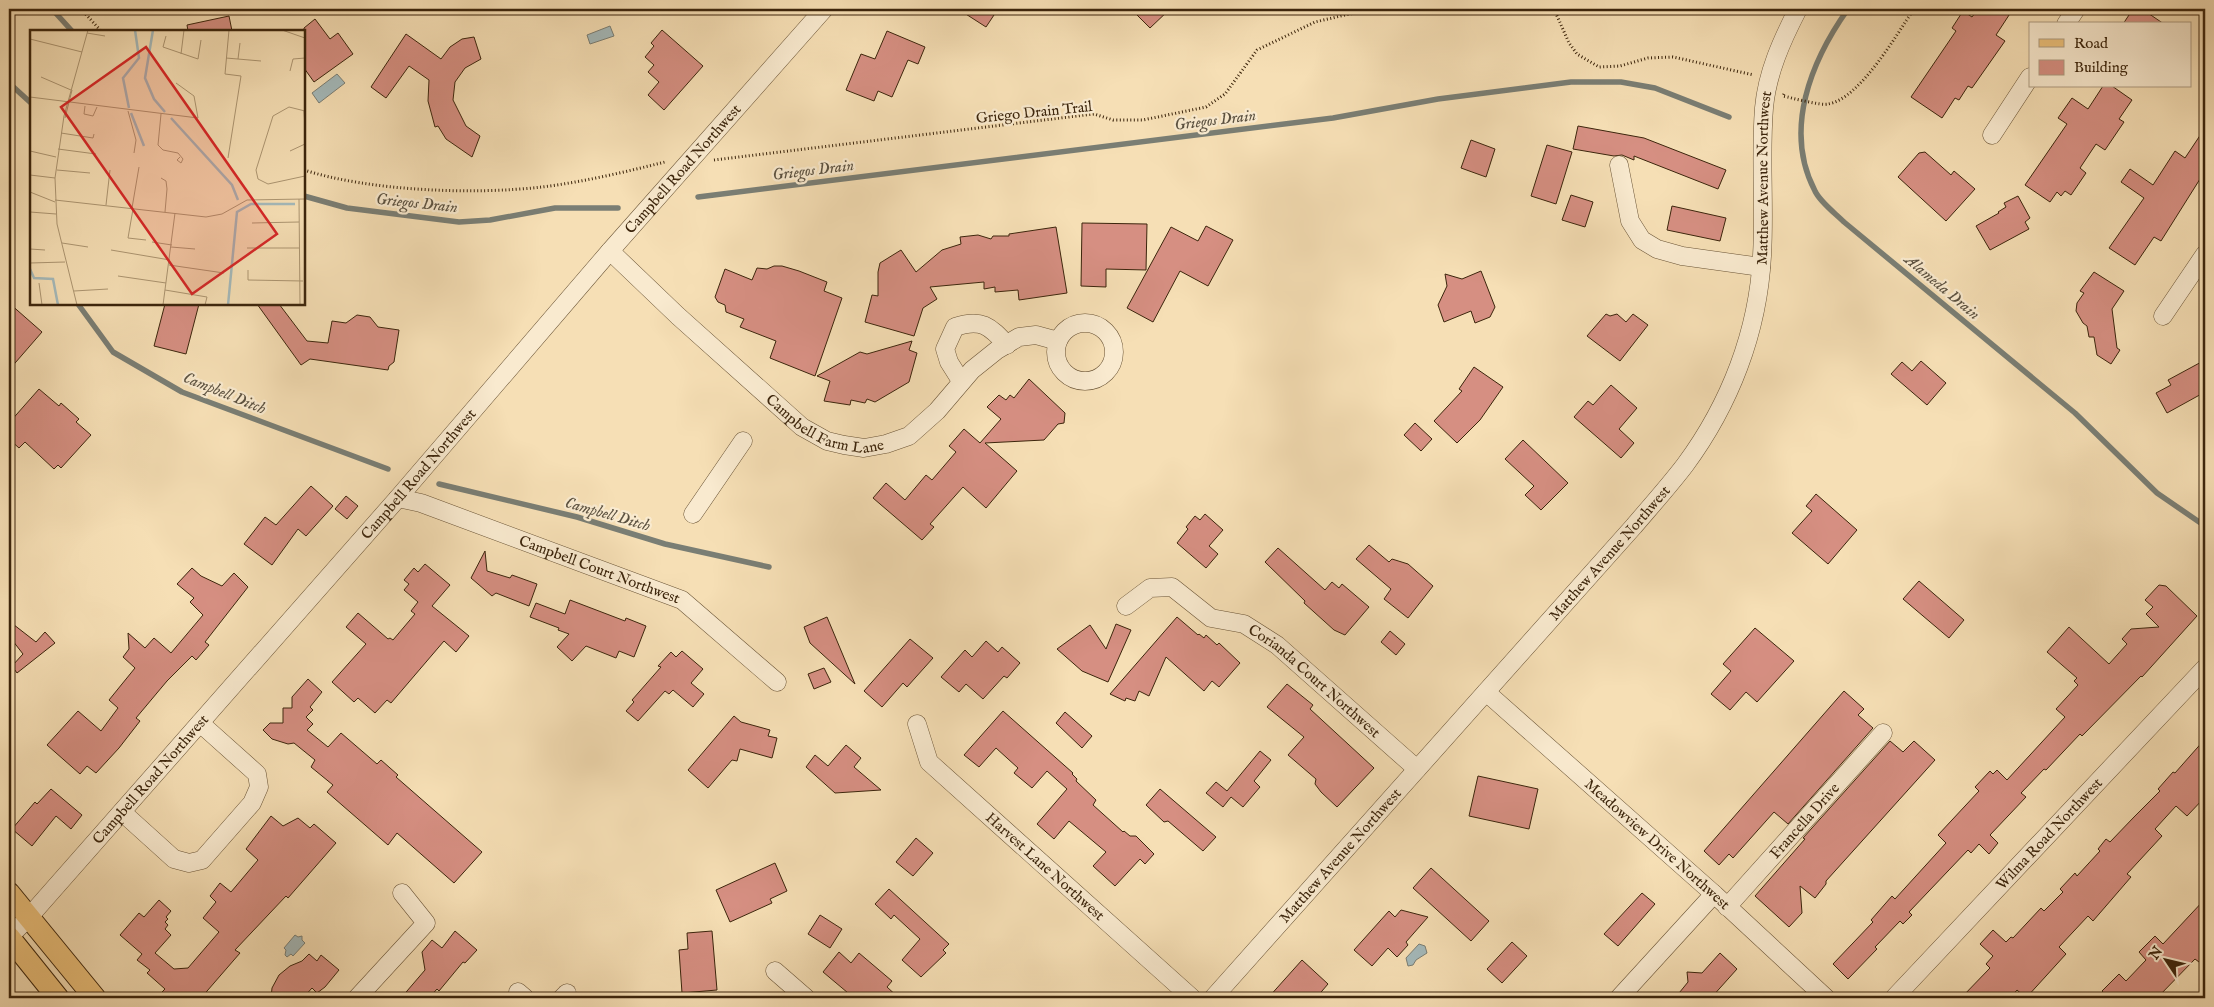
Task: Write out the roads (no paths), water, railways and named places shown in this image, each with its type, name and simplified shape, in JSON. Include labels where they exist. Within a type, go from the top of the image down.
[{"type":"main road","points":[[9,893],[95,998]]},
{"type":"main road","points":[[9,937],[58,998]]},
{"type":"street","name":"Campbell Road Northwest","points":[[9,937],[29,917],[398,498],[610,251],[824,9]]},
{"type":"street","name":"Matthew Avenue Northwest","points":[[1214,998],[1634,526],[1684,466],[1706,434],[1726,398],[1752,324],[1761,267],[1764,108],[1769,80],[1779,47],[1798,9]]},
{"type":"street","points":[[2067,22],[2076,9]]},
{"type":"street","points":[[1992,135],[2029,79]]},
{"type":"street","points":[[1619,165],[1630,221],[1642,240],[1657,249],[1682,256],[1761,267]]},
{"type":"street","name":"Campbell Farm Lane","points":[[610,251],[678,316],[802,427],[827,441],[864,448],[886,444],[909,436],[937,411],[972,370],[1008,344],[1019,337],[1036,335],[1058,341]]},
{"type":"street","points":[[2164,316],[2205,254]]},
{"type":"street","points":[[961,381],[949,362],[945,348],[955,328],[966,323],[980,323],[992,328],[1008,344]]},
{"type":"street","points":[[694,514],[743,441]]},
{"type":"street","name":"Campbell Court Northwest","points":[[398,498],[421,503],[682,600],[777,682]]},
{"type":"street","name":"Corianda Court Northwest","points":[[1126,606],[1150,588],[1172,587],[1211,618],[1244,624],[1277,644],[1417,769]]},
{"type":"street","name":"Wilma Road Northwest","points":[[1894,998],[2205,668]]},
{"type":"street","name":"Meadowview Drive Northwest","points":[[1486,692],[1714,894],[1822,997]]},
{"type":"street","points":[[122,812],[174,859],[189,863],[202,860],[252,802],[260,787],[257,774],[200,723]]},
{"type":"street","name":"Harvest Lane Northwest","points":[[918,724],[929,762],[1192,998]]},
{"type":"street","name":"Francella Drive","points":[[1727,907],[1883,733]]},
{"type":"street","points":[[357,998],[426,922],[402,893]]},
{"type":"street","points":[[1619,998],[1714,894]]},
{"type":"street","points":[[775,971],[806,998]]},
{"type":"waterway","name":"Griegos Drain","points":[[52,9],[71,30]]},
{"type":"waterway","name":"Alameda Drain","points":[[1848,9],[1835,29],[1813,73],[1802,120],[1801,144],[1806,168],[1817,195],[1844,222],[2075,413],[2157,493],[2205,526]]},
{"type":"waterway","name":"Griegos Drain","points":[[698,197],[1333,118],[1438,99],[1571,82],[1621,82],[1655,88],[1729,117]]},
{"type":"waterway","name":"Campbell Ditch","points":[[9,83],[30,102]]},
{"type":"waterway","name":"Griegos Drain","points":[[305,196],[347,208],[459,222],[490,220],[555,208],[618,208]]},
{"type":"waterway","name":"Campbell Ditch","points":[[79,305],[113,352],[182,392],[388,469]]},
{"type":"waterway","name":"Campbell Ditch","points":[[439,484],[577,517],[665,544],[769,567]]}]
